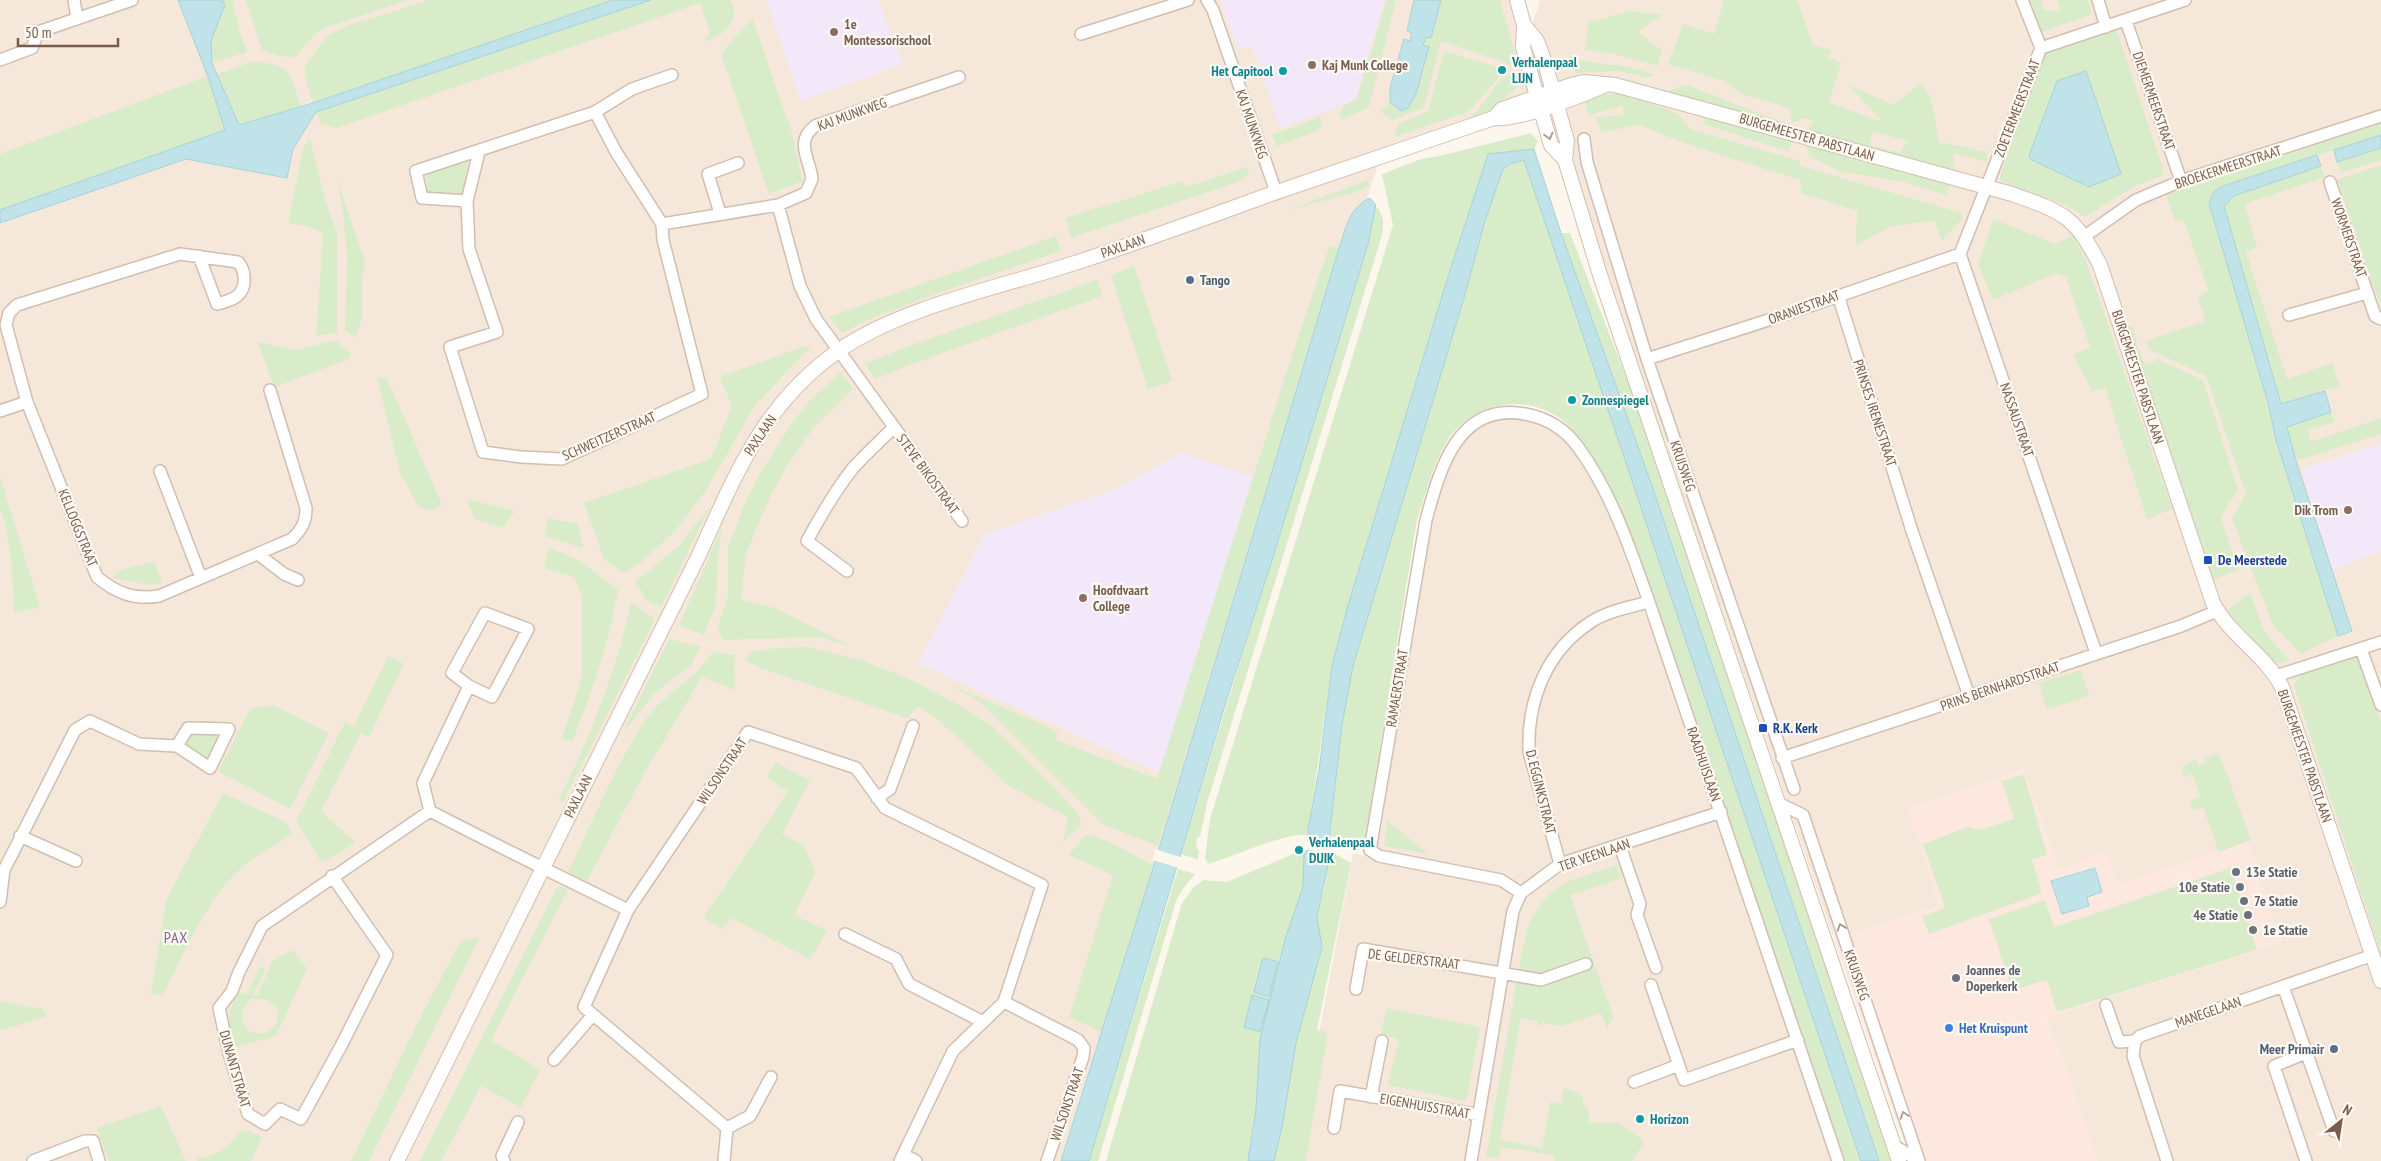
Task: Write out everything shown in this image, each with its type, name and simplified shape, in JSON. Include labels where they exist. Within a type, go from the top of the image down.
[{"type":"street","points":[[74,0],[77,19]]},
{"type":"street","points":[[0,60],[32,48],[38,32],[132,0]]},
{"type":"street","points":[[1081,34],[1188,0]]},
{"type":"street","name":"KAJ MUNKWEG","points":[[1207,0],[1213,10],[1276,192]]},
{"type":"street","name":"KRUISWEG","points":[[1517,0],[1524,25],[1523,47],[1551,145],[1565,160]]},
{"type":"street","name":"ZOETERMEERSTRAAT","points":[[1986,188],[2040,48],[2022,0]]},
{"type":"street","points":[[2098,0],[2106,27]]},
{"type":"street","points":[[2040,48],[2185,0]]},
{"type":"street","name":"DIEMERMEERSTRAAT","points":[[2126,21],[2181,181]]},
{"type":"street","name":"KRUISWEG","points":[[1524,25],[1537,41],[1567,141],[1565,160],[1600,276],[1899,1161]]},
{"type":"street","points":[[467,201],[422,198],[416,171],[479,152],[595,112],[632,89],[672,75]]},
{"type":"street","name":"KAJ MUNKWEG","points":[[778,205],[806,193],[811,184],[812,174],[803,146],[809,131],[815,126],[959,77]]},
{"type":"street","name":"BURGEMEESTER PABSTLAAN","points":[[1555,97],[1606,85],[1615,85],[2012,194],[2057,211],[2073,223],[2085,236],[2100,265],[2184,520],[2217,611],[2225,623],[2276,676],[2282,687],[2381,981]]},
{"type":"street","name":"PAXLAAN","points":[[397,1161],[652,649],[744,457],[770,417],[796,388],[839,351],[908,315],[1076,263],[1276,192],[1494,118],[1502,109],[1555,97]]},
{"type":"street","name":"SCHWEITZERSTRAAT","points":[[479,152],[467,201],[468,249],[497,332],[450,347],[483,452],[521,458],[562,459],[702,394],[663,240],[662,224],[616,152],[595,112]]},
{"type":"street","name":"BROEKERMEERSTRAAT","points":[[2085,236],[2136,200],[2181,181],[2381,116]]},
{"type":"street","name":"KRUISWEG","points":[[1584,139],[1587,162],[1647,359],[1794,789]]},
{"type":"street","points":[[720,213],[708,174],[738,163]]},
{"type":"street","name":"WORMERSTRAAT","points":[[2330,182],[2367,292],[2376,316],[2381,320]]},
{"type":"street","points":[[1960,254],[1986,188]]},
{"type":"street","points":[[662,224],[778,205],[800,286],[820,326],[839,351]]},
{"type":"street","name":"KELLOGGSTRAAT","points":[[199,256],[217,304],[236,297],[241,292],[244,280],[243,267],[238,262],[199,256],[180,254],[16,305],[9,313],[6,325],[27,402],[97,577],[112,589],[129,596],[145,598],[159,596],[292,539],[306,520],[304,497],[270,390]]},
{"type":"street","name":"ORANJESTRAAT","points":[[1647,359],[1781,316],[1960,254]]},
{"type":"street","name":"NASSAUSTRAAT","points":[[1960,254],[2096,653]]},
{"type":"street","points":[[2289,315],[2367,292]]},
{"type":"street","name":"PRINSES IRENESTRAAT","points":[[1838,295],[1912,531],[1969,696]]},
{"type":"street","name":"STEVE BIKOSTRAAT","points":[[839,351],[962,521]]},
{"type":"street","points":[[0,411],[27,402]]},
{"type":"street","name":"RAMAERSTRAAT","points":[[1513,412],[1499,412],[1486,416],[1471,425],[1449,453],[1434,489],[1426,520],[1370,850],[1379,856],[1501,880],[1521,892]]},
{"type":"street","name":"RAADHUISLAAN","points":[[1513,412],[1535,416],[1551,422],[1565,432],[1578,446],[1592,468],[1614,511],[1649,602],[1838,1161]]},
{"type":"street","name":"STEVE BIKOSTRAAT","points":[[847,571],[807,541],[842,483],[894,427]]},
{"type":"street","points":[[160,471],[201,578]]},
{"type":"street","points":[[258,554],[284,574],[298,580]]},
{"type":"street","name":"D. EGGINKSTRAAT","points":[[1560,864],[1529,752],[1528,735],[1534,698],[1541,680],[1559,650],[1576,633],[1592,621],[1608,614],[1649,602]]},
{"type":"street","name":"PRINS BERNHARDSTRAAT","points":[[1782,758],[2181,626],[2217,611]]},
{"type":"street","points":[[485,613],[528,629],[492,697],[469,686],[452,673],[485,613]]},
{"type":"street","points":[[2276,676],[2381,642]]},
{"type":"street","points":[[2361,649],[2381,704]]},
{"type":"street","points":[[469,686],[423,784],[430,810],[522,859],[543,867],[628,910]]},
{"type":"street","points":[[0,902],[2,869],[75,730],[90,721],[139,744],[178,746],[210,768],[229,729],[188,728],[178,746]]},
{"type":"street","points":[[877,798],[890,789],[913,726]]},
{"type":"street","name":"WILSONSTRAAT","points":[[594,1015],[584,1007],[628,910],[748,732],[856,768],[886,808],[1042,885],[1004,1002],[953,1052],[902,1158],[916,1161]]},
{"type":"street","name":"KRUISWEG","points":[[1778,803],[1803,815],[1919,1161]]},
{"type":"street","name":"DUNANTSTRAAT","points":[[332,876],[387,955],[341,1046],[301,1119],[280,1109],[265,1124],[248,1114],[229,1053],[219,1008],[232,991],[238,972],[262,926],[332,876],[430,810]]},
{"type":"street","name":"TER VEENLAAN","points":[[1521,892],[1560,864],[1720,812]]},
{"type":"street","points":[[20,836],[76,861]]},
{"type":"street","points":[[1620,846],[1640,904],[1637,915],[1656,968]]},
{"type":"street","points":[[1472,1161],[1502,971],[1513,911],[1521,892]]},
{"type":"street","points":[[845,934],[896,959],[909,984],[983,1022]]},
{"type":"street","name":"DE GELDERSTRAAT","points":[[1356,989],[1363,949],[1502,971]]},
{"type":"street","name":"MANEGELAAN","points":[[2135,1041],[2140,1036],[2372,955]]},
{"type":"street","points":[[1502,971],[1541,980],[1586,964]]},
{"type":"street","points":[[1651,985],[1684,1080],[1798,1040]]},
{"type":"street","points":[[2282,986],[2334,1132]]},
{"type":"street","name":"WILSONSTRAAT","points":[[1004,1002],[1078,1040],[1084,1048],[1083,1057],[1047,1161]]},
{"type":"street","points":[[2106,1004],[2119,1042],[2135,1041],[2133,1056],[2167,1161]]},
{"type":"street","points":[[554,1060],[594,1015],[727,1128]]},
{"type":"street","name":"EIGENHUISSTRAAT","points":[[1371,1097],[1382,1041]]},
{"type":"street","points":[[2306,1053],[2274,1066],[2306,1161]]},
{"type":"street","points":[[1634,1082],[1678,1065]]},
{"type":"street","points":[[727,1128],[750,1116],[771,1077]]},
{"type":"street","name":"EIGENHUISSTRAAT","points":[[1334,1128],[1340,1091],[1479,1115]]},
{"type":"street","points":[[504,1161],[502,1156],[518,1122]]},
{"type":"street","points":[[724,1161],[727,1128]]},
{"type":"street","points":[[33,1161],[85,1141],[93,1141],[99,1161]]},
{"type":"street","name":"KRUISWEG","points":[[1893,1145],[1919,1161]]},
{"type":"shaded area","points":[[0,0],[1514,0],[1528,39],[1540,0],[2381,0],[2381,1161],[2098,1161],[2047,1017],[2281,943],[2248,842],[2118,885],[2059,870],[2023,769],[1940,906],[1834,939],[1548,101],[1379,160],[1074,1161],[0,1161]]},
{"type":"shaded area","name":"1e Montessorischool","points":[[766,0],[878,0],[903,64],[801,101]]},
{"type":"shaded area","name":"Kaj Munk College","points":[[1220,0],[1384,0],[1356,100],[1280,128],[1252,45],[1238,49]]},
{"type":"shaded area","points":[[1506,410],[1551,420],[1592,470],[1720,816],[1835,1161],[1295,1161],[1353,854],[1369,856],[1430,499],[1461,435]]},
{"type":"shaded area","name":"Dik Trom","points":[[2381,444],[2381,551],[2333,570],[2301,469]]},
{"type":"shaded area","name":"Hoofdvaart College","points":[[1181,453],[1253,477],[1160,773],[918,663],[985,534],[1116,489]]},
{"type":"shaded area","points":[[2023,769],[2059,870],[2107,851],[2118,885],[2248,842],[2282,943],[2047,1017],[2098,1161],[1911,1161],[1834,939],[1939,906],[1907,809]]},
{"type":"green space","points":[[222,0],[232,0],[247,52],[212,63],[211,41],[225,5]]},
{"type":"green space","points":[[246,0],[408,0],[327,27],[314,35],[295,57],[280,56],[262,50]]},
{"type":"green space","points":[[429,0],[613,0],[313,103],[306,80],[305,66],[327,36],[347,26]]},
{"type":"green space","points":[[651,0],[730,0],[734,14],[729,27],[724,32],[704,41],[710,32],[700,3],[336,128],[320,123],[316,112]]},
{"type":"green space","points":[[1387,0],[1396,0],[1369,107],[1342,120],[1339,114],[1346,104],[1356,100]]},
{"type":"green space","points":[[1441,0],[1500,0],[1517,60],[1513,65],[1441,41],[1424,108],[1392,120],[1381,112],[1390,102],[1401,111],[1413,103],[1428,47],[1423,45],[1426,36],[1431,38]]},
{"type":"green space","points":[[1724,0],[1797,0],[1813,45],[1832,50],[1828,57],[1841,63],[1829,103],[1883,122],[1848,85],[1894,105],[1921,82],[1931,98],[1939,142],[1988,152],[1986,162],[1953,153],[1954,166],[1947,196],[1900,181],[1842,172],[1810,157],[1804,140],[1813,121],[1805,118],[1792,123],[1790,109],[1743,94],[1721,80],[1668,64],[1683,24],[1714,34]],"holes":[[[1872,131],[1908,141],[1900,152],[1870,146]]]},
{"type":"green space","points":[[2028,0],[2041,0],[2044,10],[2061,11],[2057,0],[2088,0],[2092,14],[2039,33]]},
{"type":"green space","points":[[1630,11],[1662,15],[1638,31],[1653,45],[1662,49],[1658,66],[1614,54],[1585,50],[1588,23]]},
{"type":"green space","points":[[752,18],[791,130],[803,181],[769,194],[721,54]]},
{"type":"green space","points":[[2116,29],[2163,169],[2162,176],[2135,186],[2085,217],[2064,204],[1999,180],[2028,96],[2046,53],[2053,49]],"holes":[[[2086,72],[2120,174],[2057,81]]]},
{"type":"green space","points":[[1444,51],[1506,70],[1468,112],[1395,137],[1398,124],[1428,111]]},
{"type":"green space","points":[[1573,60],[1625,66],[1654,74],[1648,78],[1618,71],[1575,73]]},
{"type":"green space","points":[[254,61],[277,65],[289,73],[301,106],[239,125],[217,74]]},
{"type":"green space","points":[[1510,74],[1517,75],[1518,85],[1514,92],[1485,116],[1477,119],[1472,116],[1499,83]]},
{"type":"green space","points":[[208,77],[225,130],[0,210],[0,154]]},
{"type":"green space","points":[[1687,85],[1794,127],[1793,139],[1788,151],[1703,124],[1705,118],[1727,119],[1685,107],[1667,91]]},
{"type":"green space","points":[[1596,94],[1623,94],[1669,110],[1680,116],[1690,129],[1800,161],[1800,166],[1962,213],[1962,219],[1942,241],[1934,221],[1892,226],[1856,245],[1857,211],[1801,193],[1800,180],[1690,145],[1639,125],[1602,132],[1597,122],[1597,117],[1623,115],[1623,105],[1591,115],[1587,111],[1584,98]]},
{"type":"green space","points":[[1321,117],[1321,126],[1317,131],[1277,146],[1272,135]]},
{"type":"green space","points":[[2381,123],[2381,135],[2223,186],[2214,192],[2276,440],[2338,636],[2301,654],[2273,625],[2232,519],[2246,493],[2206,376],[2149,349],[2146,341],[2203,322],[2205,318],[2198,298],[2208,290],[2184,220],[2175,221],[2166,195]]},
{"type":"green space","points":[[1531,133],[1538,141],[1534,149],[1488,154],[1446,283],[1347,609],[1332,666],[1308,835],[1297,835],[1272,841],[1208,864],[1205,858],[1210,819],[1393,225],[1382,174],[1421,159]]},
{"type":"green space","points":[[310,138],[325,200],[337,232],[337,333],[316,336],[323,233],[306,226],[288,223],[303,149]]},
{"type":"green space","points":[[2381,148],[2381,160],[2340,173],[2337,162]]},
{"type":"green space","points":[[1525,160],[1861,1161],[1845,1161],[1630,531],[1599,466],[1572,429],[1558,417],[1541,409],[1524,405],[1506,405],[1488,409],[1472,417],[1457,428],[1441,452],[1417,520],[1364,845],[1330,836],[1342,725],[1353,666],[1466,291],[1484,224],[1503,169],[1510,164]]},
{"type":"green space","points":[[468,162],[462,193],[427,192],[426,173]]},
{"type":"green space","points":[[2381,165],[2381,307],[2337,180]]},
{"type":"green space","points":[[2321,166],[2325,177],[2245,204],[2257,248],[2246,252],[2287,379],[2332,363],[2340,386],[2281,404],[2224,206],[2234,196]]},
{"type":"green space","points":[[1246,167],[1249,174],[1241,181],[1071,238],[1066,218],[1183,181],[1186,187]]},
{"type":"green space","points":[[336,177],[365,261],[362,278],[362,318],[355,338],[345,330],[347,256],[343,211]]},
{"type":"green space","points":[[1368,180],[1368,185],[1364,190],[1288,210]]},
{"type":"green space","points":[[1378,208],[1383,219],[1383,232],[1207,803],[1200,837],[1197,837],[1198,860],[1181,854],[1368,244],[1375,209]]},
{"type":"green space","points":[[1993,219],[2056,244],[2073,235],[2085,258],[2172,509],[2147,519],[2105,388],[2092,391],[2073,355],[2090,347],[2066,277],[2057,273],[1993,300],[1978,264]]},
{"type":"green space","points":[[1561,233],[1570,233],[1628,382],[1892,1161],[1879,1161],[1651,483]]},
{"type":"green space","points":[[1056,236],[1061,251],[927,297],[870,319],[842,333],[829,317]]},
{"type":"green space","points":[[1330,245],[1339,248],[1158,846],[1104,825],[979,701],[949,684],[1057,731],[1056,740],[1157,779],[1294,349]]},
{"type":"green space","points":[[1134,266],[1172,381],[1148,389],[1111,275]]},
{"type":"green space","points":[[1097,280],[1102,296],[875,379],[865,364],[906,347]]},
{"type":"green space","points":[[2125,326],[2132,326],[2142,360],[2149,365],[2157,359],[2203,380],[2238,490],[2221,517],[2238,570],[2209,581]]},
{"type":"green space","points":[[336,340],[351,353],[347,360],[274,387],[258,342],[296,350]]},
{"type":"green space","points":[[802,347],[811,347],[756,404],[706,490],[675,531],[643,561],[624,573],[604,559],[584,503],[711,459],[732,406],[720,377]]},
{"type":"green space","points":[[841,372],[853,389],[814,427],[787,466],[771,494],[746,554],[741,600],[775,608],[851,646],[818,637],[723,640],[717,630],[728,595],[728,547],[744,506],[761,472],[792,423],[809,401]]},
{"type":"green space","points":[[377,377],[387,378],[442,505],[430,511],[419,507],[400,473]]},
{"type":"green space","points":[[2331,412],[2334,422],[2308,430],[2311,442],[2381,418],[2381,434],[2296,461],[2287,426]]},
{"type":"green space","points":[[0,476],[40,607],[14,613],[12,567],[6,528],[0,509]]},
{"type":"green space","points":[[466,499],[515,511],[503,528],[475,519]]},
{"type":"green space","points":[[711,505],[661,607],[645,600],[642,591],[634,582],[678,547]]},
{"type":"green space","points":[[548,518],[578,524],[583,548],[545,536]]},
{"type":"green space","points":[[722,528],[718,557],[716,604],[704,635],[679,625]]},
{"type":"green space","points":[[549,547],[580,561],[618,590],[599,668],[572,742],[562,738],[582,677],[582,596],[574,577],[544,568]]},
{"type":"green space","points":[[154,561],[162,583],[148,585],[113,578],[118,571]]},
{"type":"green space","points":[[2250,593],[2265,633],[2290,661],[2276,663],[2225,612]]},
{"type":"green space","points":[[631,602],[655,619],[563,802],[559,800],[592,728],[610,679]]},
{"type":"green space","points":[[669,639],[701,647],[690,666],[656,692],[622,734]]},
{"type":"green space","points":[[808,647],[860,660],[907,678],[963,707],[992,726],[1052,785],[1080,816],[1081,825],[1063,842],[1068,817],[1009,786],[936,718],[918,706],[907,718],[761,668],[746,661],[749,652],[776,648]]},
{"type":"green space","points":[[715,652],[736,655],[734,665],[735,690],[702,677],[645,772],[587,881],[568,872],[614,775],[646,719],[661,702],[696,672],[711,654]]},
{"type":"green space","points":[[2359,655],[2381,721],[2381,954],[2294,685],[2301,674]]},
{"type":"green space","points":[[388,656],[404,664],[369,737],[361,733],[321,811],[356,843],[323,862],[296,821],[345,722],[354,726]]},
{"type":"green space","points":[[2081,670],[2089,696],[2047,709],[2039,683]]},
{"type":"green space","points":[[274,705],[329,733],[290,809],[218,771],[251,708]]},
{"type":"green space","points":[[193,733],[220,735],[209,758],[185,746]]},
{"type":"green space","points":[[2219,753],[2251,840],[2219,852],[2203,807],[2193,810],[2190,801],[2201,797],[2192,774],[2184,777],[2182,767],[2196,759],[2198,766],[2206,763],[2205,758]]},
{"type":"green space","points":[[775,762],[810,781],[782,834],[805,846],[815,873],[794,915],[827,931],[810,959],[731,918],[722,929],[703,918],[788,792],[767,777]]},
{"type":"green space","points":[[2024,775],[2047,855],[2032,859],[2042,893],[1929,934],[1922,916],[1945,908],[1923,844],[1968,827],[1979,830],[2014,819],[2002,781]]},
{"type":"green space","points":[[223,793],[285,822],[292,834],[254,858],[233,876],[203,917],[163,994],[151,994],[166,900]]},
{"type":"green space","points":[[1387,820],[1428,854],[1384,846]]},
{"type":"green space","points":[[1086,834],[1111,843],[1154,865],[1102,1032],[1069,1017],[1113,875],[1069,855]]},
{"type":"green space","points":[[1329,851],[1351,863],[1317,1030],[1326,1032],[1327,1039],[1306,1161],[1274,1161],[1282,1127],[1296,1043],[1322,947],[1317,917],[1325,885]]},
{"type":"green space","points":[[1293,854],[1304,854],[1303,887],[1286,936],[1260,1039],[1256,1109],[1248,1161],[1106,1161],[1182,903],[1194,887],[1203,880],[1227,882]]},
{"type":"green space","points":[[1617,865],[1622,878],[1570,895],[1614,1019],[1610,1021],[1607,1029],[1601,1013],[1561,1026],[1542,1023],[1541,1026],[1538,1025],[1538,1021],[1521,1018],[1500,1140],[1542,1148],[1550,1102],[1561,1104],[1564,1088],[1572,1090],[1583,1097],[1583,1105],[1589,1109],[1589,1123],[1617,1122],[1642,1138],[1643,1144],[1632,1161],[1555,1161],[1553,1155],[1501,1147],[1499,1158],[1486,1156],[1521,956],[1529,922],[1546,897],[1556,888],[1567,882]]},
{"type":"green space","points":[[2231,868],[2257,950],[2057,1012],[2047,980],[2012,990],[1989,919],[2045,900],[2054,927]]},
{"type":"green space","points":[[1178,869],[1195,874],[1176,901],[1098,1161],[1089,1161]]},
{"type":"green space","points":[[558,886],[568,890],[491,1040],[540,1069],[521,1107],[481,1086],[441,1161],[420,1161]]},
{"type":"green space","points":[[480,937],[369,1161],[351,1161],[417,1024],[460,942]]},
{"type":"green space","points":[[294,950],[307,969],[276,1036],[236,1047],[228,1019],[234,1001],[239,992],[247,994],[260,966],[265,970],[253,995],[257,995],[269,970],[269,964],[280,956]],"holes":[[[251,999],[266,999],[278,1010],[278,1017],[274,1027],[267,1032],[250,1032],[244,1023],[242,1015],[244,1007]]]},
{"type":"green space","points":[[0,1001],[43,1009],[47,1016],[0,1031]]},
{"type":"green space","points":[[1387,1008],[1480,1027],[1466,1101],[1388,1085],[1399,1039],[1381,1034]]},
{"type":"green space","points":[[161,1106],[186,1161],[109,1161],[97,1128]]},
{"type":"green space","points":[[249,1131],[262,1137],[251,1161],[197,1161],[196,1159],[216,1153],[225,1147],[239,1132]]},
{"type":"water","points":[[178,0],[222,0],[225,5],[211,41],[212,63],[239,125],[313,103],[613,0],[651,0],[316,112],[293,149],[287,178],[186,159],[0,223],[0,210],[225,130],[208,77]]},
{"type":"water","points":[[1414,0],[1441,0],[1431,38],[1426,37],[1423,45],[1429,47],[1416,94],[1408,108],[1401,111],[1390,102],[1390,88],[1404,39],[1410,41],[1412,33],[1407,31]]},
{"type":"water","points":[[2086,71],[2121,174],[2089,187],[2032,160],[2029,156],[2057,81]]},
{"type":"water","points":[[2381,135],[2381,148],[2337,162],[2334,150]]},
{"type":"water","points":[[1534,149],[1561,233],[1651,483],[1879,1161],[1861,1161],[1524,160],[1510,164],[1503,169],[1484,224],[1466,291],[1353,666],[1342,725],[1330,831],[1329,860],[1317,917],[1322,947],[1296,1043],[1282,1127],[1274,1161],[1248,1161],[1256,1109],[1260,1039],[1286,936],[1303,887],[1304,854],[1308,849],[1308,830],[1319,770],[1332,666],[1347,609],[1446,283],[1488,154]]},
{"type":"water","points":[[2317,155],[2321,166],[2234,196],[2224,206],[2281,404],[2325,391],[2331,412],[2287,427],[2296,461],[2352,631],[2338,636],[2276,440],[2268,403],[2209,203],[2214,192],[2223,186]]},
{"type":"water","points":[[1370,198],[1376,205],[1368,244],[1274,554],[1227,699],[1089,1161],[1061,1161],[1154,865],[1339,248],[1349,219],[1357,207]]},
{"type":"water","points":[[2095,868],[2102,892],[2087,897],[2089,906],[2062,914],[2051,881]]},
{"type":"water","points":[[1263,958],[1278,962],[1269,997],[1254,992]]},
{"type":"water","points":[[1252,995],[1269,1000],[1260,1032],[1244,1027]]},
{"type":"pier","points":[[1306,837],[1332,841],[1331,854],[1304,849]]},
{"type":"pier","points":[[1155,849],[1183,858],[1179,868],[1153,860]]},
{"type":"place","name":"1e Montessorischool","points":[[834,32]]},
{"type":"place","name":"Kaj Munk College","points":[[1312,65]]},
{"type":"place","name":"Verhalenpaal LIJN","points":[[1502,70]]},
{"type":"place","name":"Het Capitool","points":[[1283,71]]},
{"type":"place","name":"Tango","points":[[1190,280]]},
{"type":"place","name":"Zonnespiegel","points":[[1572,400]]},
{"type":"place","name":"Dik Trom","points":[[2348,510]]},
{"type":"place","name":"De Meerstede","points":[[2208,560]]},
{"type":"place","name":"Hoofdvaart College","points":[[1083,598]]},
{"type":"place","name":"R.K. Kerk","points":[[1763,728]]},
{"type":"place","name":"Verhalenpaal DUIK","points":[[1299,850]]},
{"type":"place","name":"13e Statie","points":[[2236,872]]},
{"type":"place","name":"10e Statie","points":[[2240,887]]},
{"type":"place","name":"7e Statie","points":[[2244,901]]},
{"type":"place","name":"4e Statie","points":[[2248,915]]},
{"type":"place","name":"1e Statie","points":[[2253,930]]},
{"type":"place","name":"Joannes de Doperkerk","points":[[1956,978]]},
{"type":"place","name":"Het Kruispunt","points":[[1949,1028]]},
{"type":"place","name":"Meer Primair","points":[[2334,1049]]},
{"type":"place","name":"Horizon","points":[[1640,1119]]},
{"type":"district","name":"PAX","points":[[176,937]]}]
